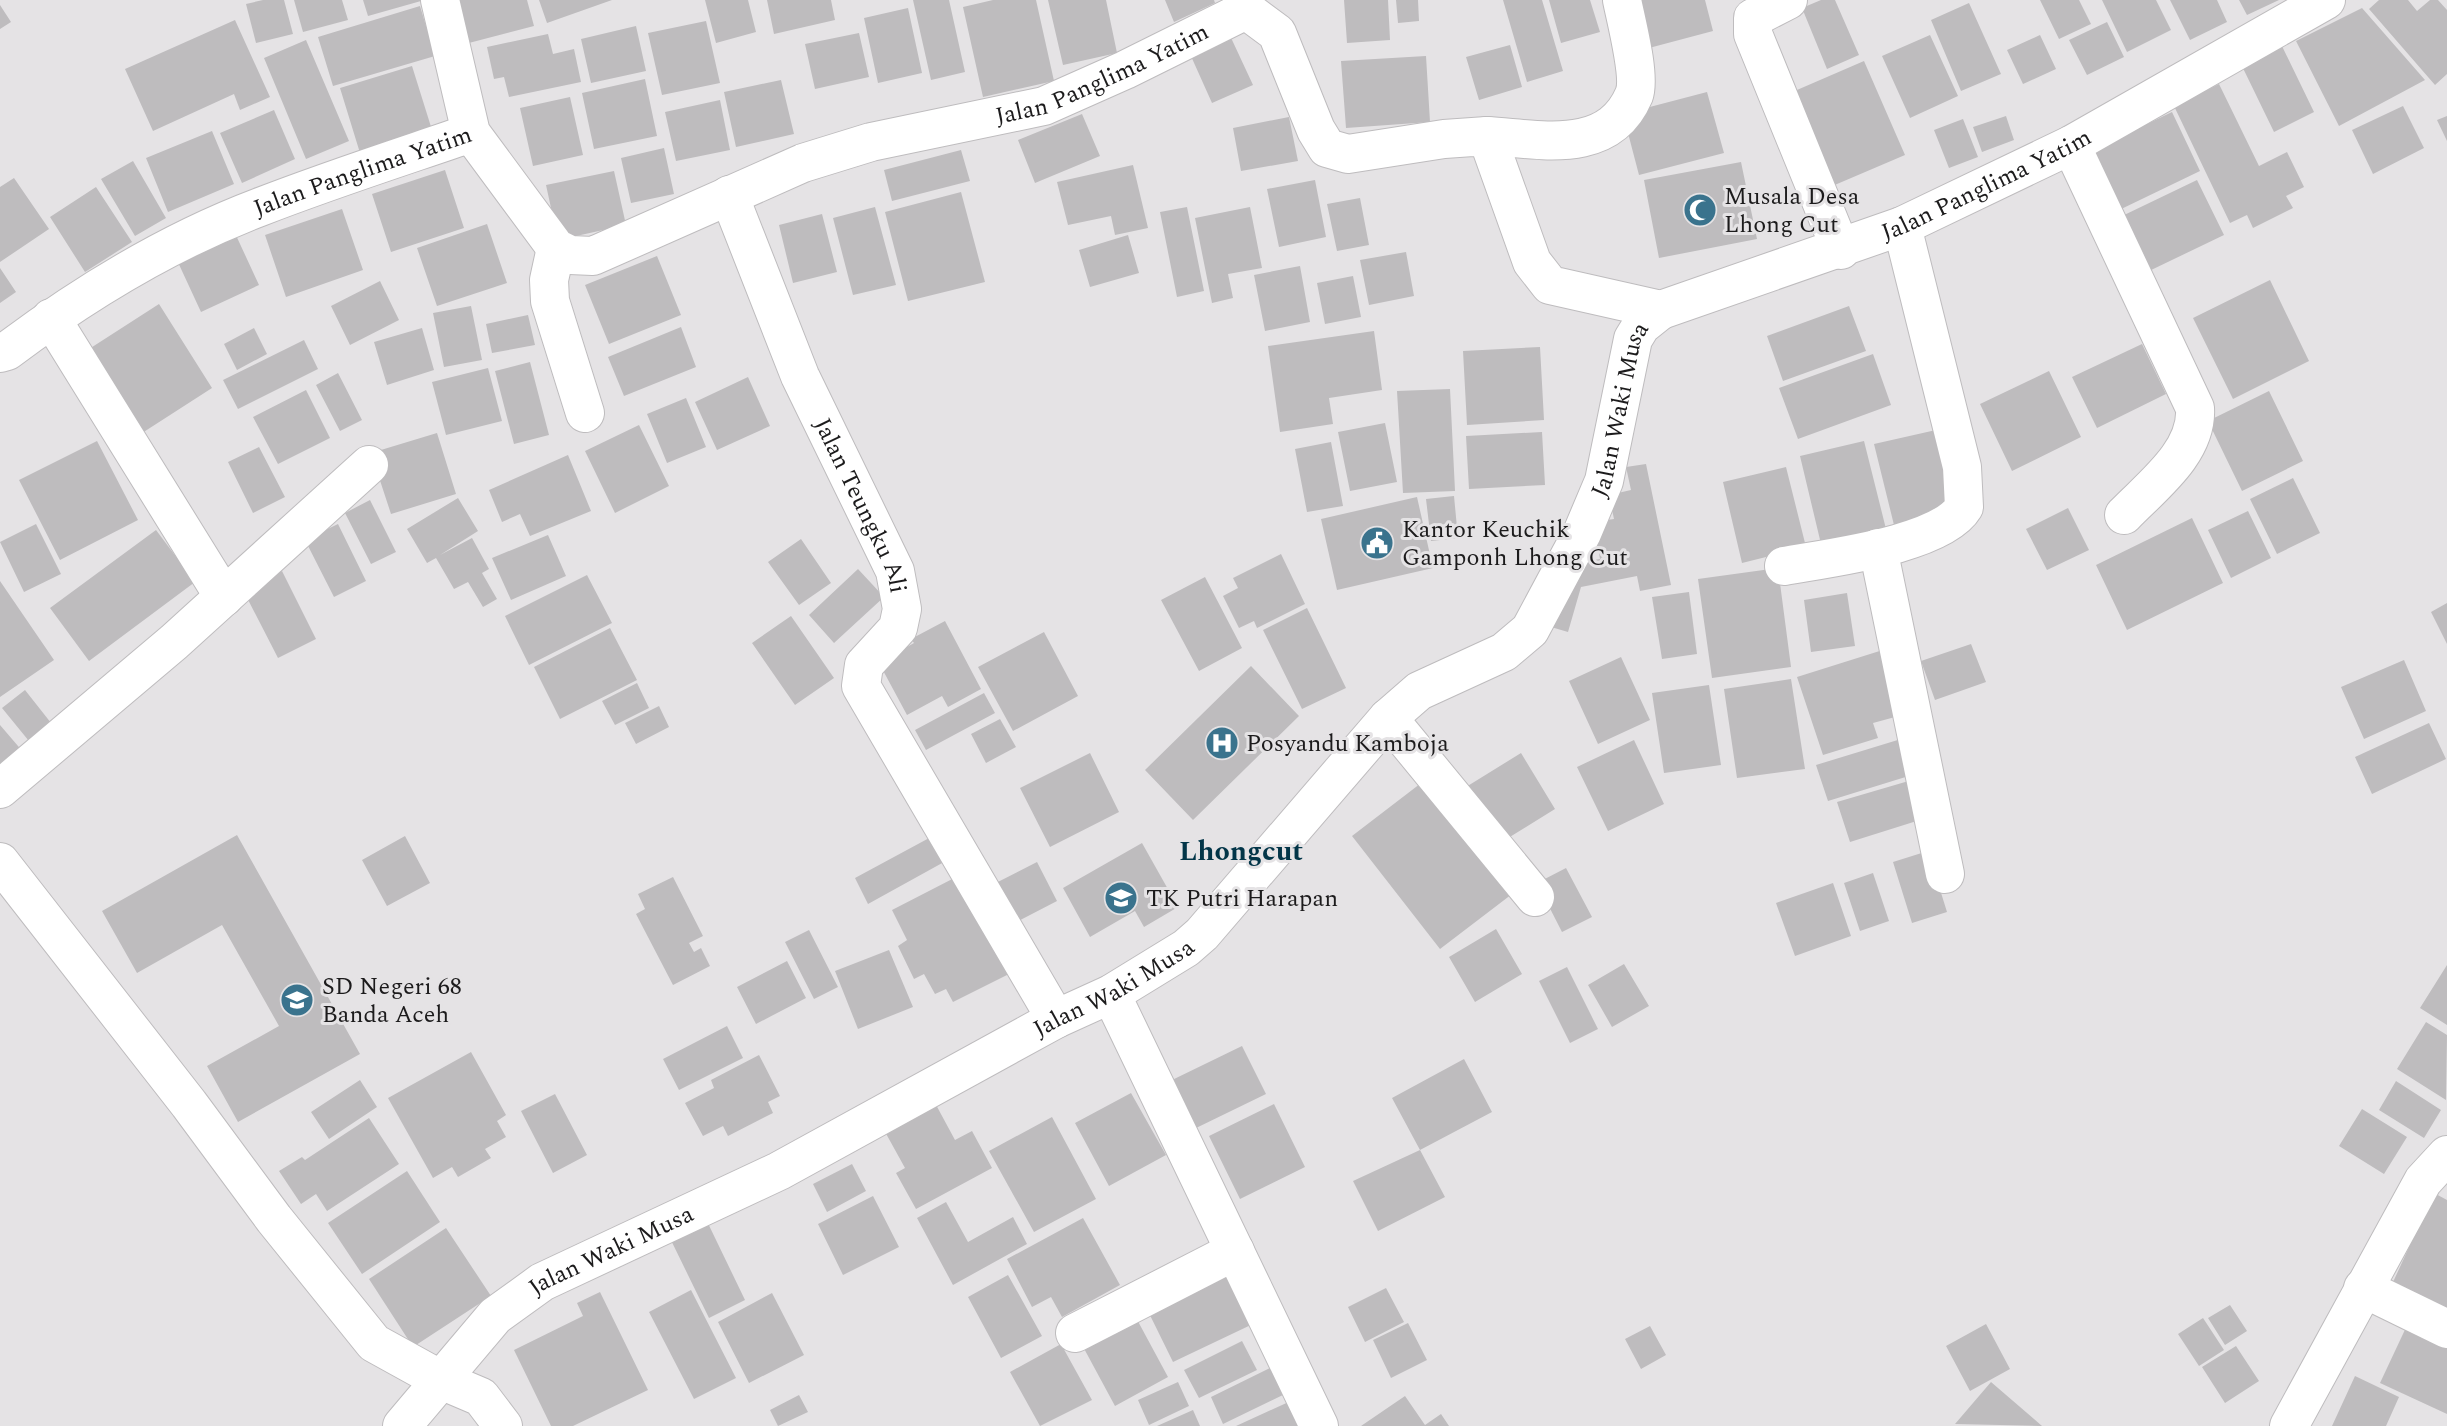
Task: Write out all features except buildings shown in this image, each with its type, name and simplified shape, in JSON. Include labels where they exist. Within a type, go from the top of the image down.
[{"type":"street","points":[[440,0],[471,133]]},
{"type":"street","points":[[1622,0],[1633,47],[1635,94],[1607,132],[1573,141],[1487,136],[1532,262],[1543,279],[1560,289],[1661,310]]},
{"type":"street","points":[[1788,0],[1753,18],[1753,34],[1841,250]]},
{"type":"street","name":"Jalan Panglima Yatim","points":[[1661,310],[1841,250],[1902,226],[2071,145],[2326,0]]},
{"type":"street","name":"Jalan Panglima Yatim","points":[[0,353],[51,318],[160,254],[258,207],[471,133],[556,248],[570,255],[593,256],[803,163],[871,142],[1044,106],[1125,70],[1243,5],[1277,33],[1316,130],[1327,148],[1348,154],[1444,139],[1487,136]]},
{"type":"street","points":[[2071,145],[2195,408],[2194,432],[2184,448],[2168,470],[2124,515]]},
{"type":"street","name":"Jalan Teungku Ali","points":[[729,195],[800,376],[895,571],[902,609],[898,628],[864,665],[861,686],[1056,1019]]},
{"type":"street","points":[[1784,566],[1878,548],[1948,524],[1959,516],[1966,495],[1962,467],[1902,226]]},
{"type":"street","points":[[556,248],[549,280],[550,301],[585,413]]},
{"type":"street","name":"Jalan Waki Musa","points":[[402,1426],[495,1316],[542,1282],[779,1171],[1056,1019],[1111,994],[1186,948],[1219,918],[1388,718],[1419,691],[1504,652],[1530,630],[1582,533],[1604,481],[1633,339],[1641,326],[1661,310]]},
{"type":"street","points":[[51,318],[224,597]]},
{"type":"street","points":[[0,789],[224,597],[369,465]]},
{"type":"street","points":[[1878,548],[1945,874]]},
{"type":"street","points":[[1388,718],[1535,897]]},
{"type":"street","points":[[0,862],[189,1104],[274,1219],[374,1343],[441,1380],[481,1397],[503,1426]]},
{"type":"street","points":[[1111,994],[1319,1426]]},
{"type":"street","points":[[2289,1426],[2423,1181],[2447,1155]]},
{"type":"street","points":[[1075,1333],[1235,1251]]},
{"type":"street","points":[[2364,1288],[2447,1329]]},
{"type":"place","name":"Musala Desa Lhong Cut","points":[[1700,210]]},
{"type":"place","name":"Kantor Keuchik Gamponh Lhong Cut","points":[[1377,543]]},
{"type":"place","name":"Posyandu Kamboja","points":[[1222,743]]},
{"type":"place","name":"TK Putri Harapan","points":[[1121,898]]},
{"type":"place","name":"SD Negeri 68 Banda Aceh","points":[[297,1000]]},
{"type":"district","name":"Lhongcut","points":[[1241,850]]}]
